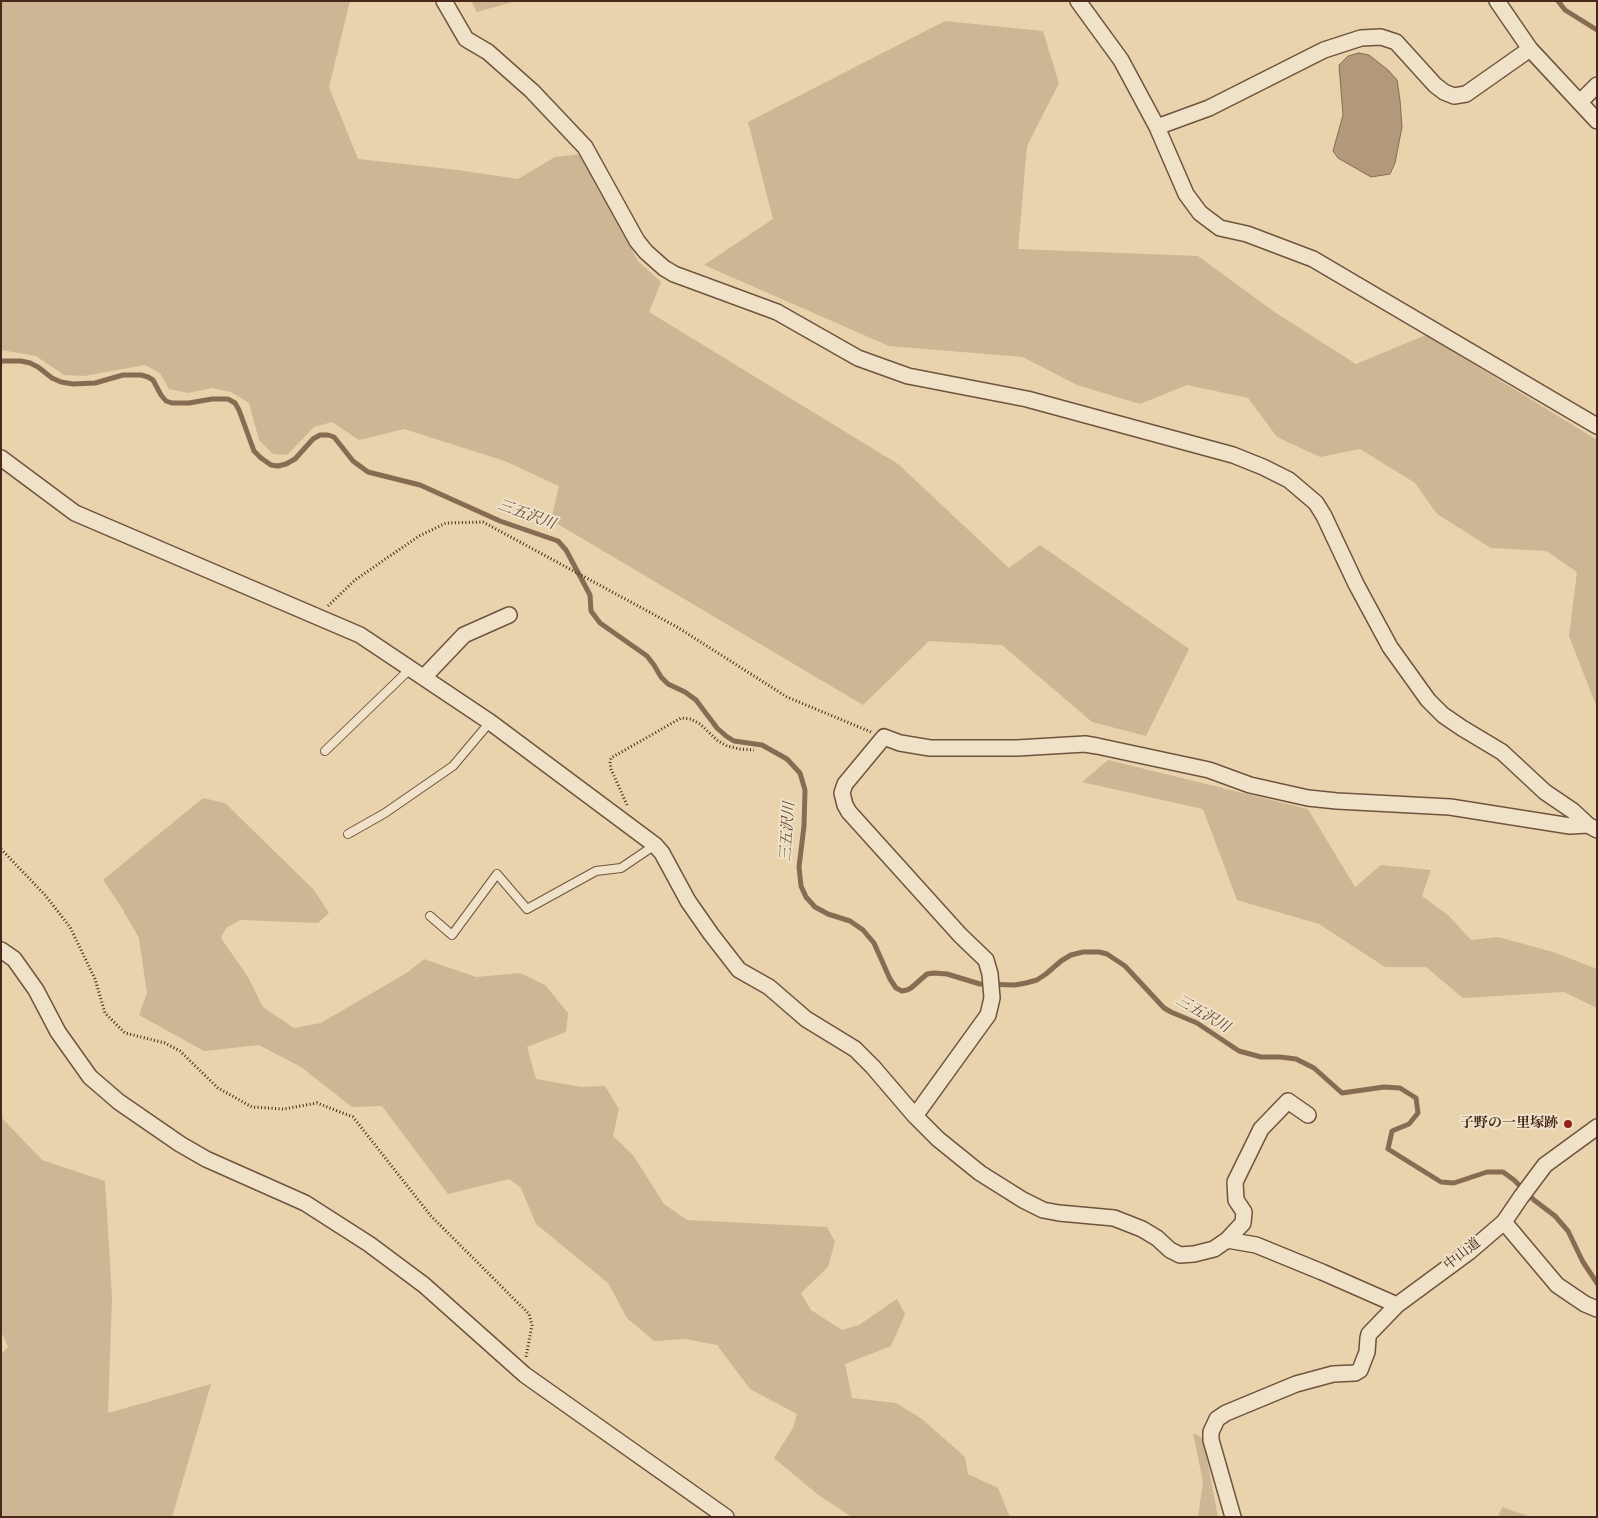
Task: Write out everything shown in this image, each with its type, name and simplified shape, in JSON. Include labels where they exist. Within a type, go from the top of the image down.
[{"type":"street","points":[[444,1],[466,39],[488,52],[532,91],[585,147],[637,242],[664,268],[674,274],[778,312],[858,358],[908,376],[1027,399],[1233,455],[1289,480],[1316,503],[1390,647],[1428,700],[1443,715],[1502,752],[1545,792],[1592,827]]},
{"type":"street","points":[[1078,1],[1121,60],[1156,127],[1186,194],[1200,213],[1220,228],[1247,234],[1313,259],[1597,426]]},
{"type":"street","points":[[1497,1],[1530,49],[1597,121]]},
{"type":"street","points":[[1156,127],[1209,108],[1324,50],[1361,38],[1382,37],[1396,42],[1435,85],[1444,92],[1454,96],[1466,94],[1530,49]]},
{"type":"street","points":[[1580,102],[1597,85]]},
{"type":"street","points":[[1,458],[75,513],[360,635],[490,722],[655,845],[662,853],[688,901],[710,934],[739,970],[769,987],[806,1019],[855,1049],[938,1139],[980,1173],[1023,1200],[1043,1210],[1114,1218],[1142,1229],[1170,1250],[1180,1255],[1194,1254],[1214,1248],[1227,1240],[1243,1223],[1244,1212],[1236,1200],[1235,1182],[1261,1129],[1288,1101],[1308,1115]]},
{"type":"street","points":[[424,677],[464,635],[509,614]]},
{"type":"street","points":[[915,1116],[988,1015],[991,1006],[990,974],[986,960],[960,935],[849,812],[845,805],[842,793],[845,784],[884,737],[900,743],[930,748],[1017,748],[1086,744],[1209,770],[1250,785],[1308,798],[1450,807],[1570,826],[1592,827]]},
{"type":"street","points":[[1,950],[14,959],[36,990],[58,1032],[90,1077],[119,1102],[180,1144],[206,1159],[305,1203],[369,1244],[424,1284],[521,1371],[726,1517]]},
{"type":"street","name":"中山道","points":[[1233,1517],[1211,1440],[1211,1432],[1218,1419],[1226,1413],[1296,1384],[1333,1374],[1354,1373],[1360,1370],[1367,1352],[1369,1334],[1397,1305],[1469,1252],[1504,1222],[1545,1165],[1597,1127]]},
{"type":"street","points":[[1504,1222],[1557,1285],[1585,1304],[1597,1309]]},
{"type":"street","points":[[1227,1240],[1256,1246],[1397,1305]]},
{"type":"lane","points":[[325,752],[410,669]]},
{"type":"lane","points":[[348,834],[385,814],[453,766],[490,722]]},
{"type":"lane","points":[[430,916],[452,934],[497,874],[528,909],[596,871],[621,868],[655,845]]},
{"type":"path","points":[[317,617],[355,580],[419,536],[446,523],[483,522],[677,627],[787,697],[884,737]]},
{"type":"path","points":[[632,827],[634,824],[633,819],[611,769],[611,758],[681,718],[691,719],[700,724],[718,741],[728,746],[754,750]]},
{"type":"path","points":[[1,849],[45,895],[70,927],[95,978],[105,1013],[125,1032],[165,1043],[180,1051],[218,1088],[252,1107],[284,1109],[317,1103],[352,1117],[431,1216],[529,1314],[532,1325],[525,1365],[521,1371]]},
{"type":"shaded area","points":[[1,1],[350,1],[329,87],[358,159],[518,179],[555,157],[581,154],[638,261],[661,282],[649,312],[898,464],[1009,568],[1040,545],[1189,649],[1146,736],[1092,722],[1002,645],[929,641],[863,705],[551,520],[559,486],[505,461],[404,429],[359,440],[332,422],[314,427],[287,455],[273,454],[259,440],[249,403],[231,392],[212,388],[188,393],[169,389],[160,373],[145,365],[84,376],[64,375],[36,356],[1,350]]},
{"type":"shaded area","points":[[471,1],[516,1],[477,12]]},
{"type":"shaded area","points":[[945,21],[1043,31],[1059,83],[1027,146],[1018,249],[1198,256],[1273,311],[1356,364],[1426,335],[1597,440],[1597,708],[1569,636],[1577,572],[1546,551],[1491,548],[1437,514],[1415,483],[1360,449],[1320,457],[1277,437],[1248,398],[1187,385],[1140,404],[1077,385],[1023,357],[889,346],[704,265],[773,219],[748,122]]},
{"type":"shaded area","points":[[1359,53],[1369,55],[1397,80],[1402,127],[1395,163],[1390,174],[1371,177],[1338,158],[1333,151],[1343,115],[1339,65],[1348,56]]},
{"type":"shaded area","points":[[1108,760],[1308,809],[1355,887],[1381,865],[1431,870],[1422,896],[1449,916],[1471,940],[1498,937],[1553,952],[1597,969],[1597,1008],[1564,992],[1463,998],[1426,967],[1385,967],[1319,924],[1237,900],[1203,809],[1082,782]]},
{"type":"shaded area","points":[[203,798],[225,803],[314,890],[329,913],[318,923],[240,920],[226,928],[221,938],[248,977],[263,1007],[294,1028],[321,1023],[408,972],[424,959],[476,977],[520,973],[545,985],[568,1013],[566,1032],[527,1047],[536,1079],[581,1087],[605,1086],[619,1109],[613,1136],[633,1155],[664,1204],[687,1220],[827,1227],[835,1242],[828,1267],[801,1293],[811,1310],[842,1330],[859,1325],[897,1299],[905,1314],[891,1346],[845,1364],[852,1398],[896,1403],[922,1419],[965,1457],[968,1474],[998,1488],[1010,1517],[852,1517],[817,1494],[774,1458],[793,1428],[797,1414],[750,1389],[717,1345],[685,1339],[654,1341],[627,1318],[608,1283],[536,1224],[521,1188],[509,1179],[448,1194],[382,1106],[352,1107],[301,1067],[259,1045],[204,1051],[139,1015],[147,993],[139,938],[103,880]]},
{"type":"shaded area","points":[[1,1117],[42,1160],[105,1181],[112,1297],[108,1413],[211,1384],[172,1517],[1,1517],[1,1354],[8,1347],[1,1331]]},
{"type":"shaded area","points":[[1193,1433],[1203,1438],[1218,1517],[1198,1517],[1203,1482]]},
{"type":"shaded area","points":[[1502,1507],[1531,1517],[1498,1517]]},
{"type":"waterway","points":[[1558,1],[1565,10],[1597,30]]},
{"type":"waterway","name":"三五沢川","points":[[1,361],[30,363],[52,378],[73,384],[95,383],[123,375],[141,375],[153,380],[161,395],[166,401],[172,403],[228,399],[235,403],[239,410],[254,451],[271,465],[286,464],[295,459],[313,439],[320,435],[328,435],[334,437],[353,461],[368,472],[420,485],[500,521],[558,541],[566,550],[590,595],[591,611],[600,623],[647,656],[661,677],[668,684],[696,700],[717,728],[726,736],[734,741],[762,745],[787,759],[800,773],[805,790],[804,826],[799,867],[801,886],[806,897],[815,907],[828,914],[850,921],[863,930],[874,943],[896,988],[902,991],[907,990],[927,974],[934,973],[947,974],[980,984],[1015,985],[1037,980],[1071,955],[1083,952],[1107,954],[1125,966],[1164,1008],[1197,1023],[1239,1051],[1261,1057],[1296,1059],[1314,1068],[1342,1093],[1384,1087],[1400,1088],[1416,1098],[1418,1113],[1409,1124],[1392,1131],[1388,1149],[1441,1182],[1454,1183],[1487,1172],[1503,1172],[1555,1216],[1568,1231],[1583,1262],[1597,1283]]},
{"type":"place","name":"子野の一里塚跡","points":[[1568,1124]]}]
